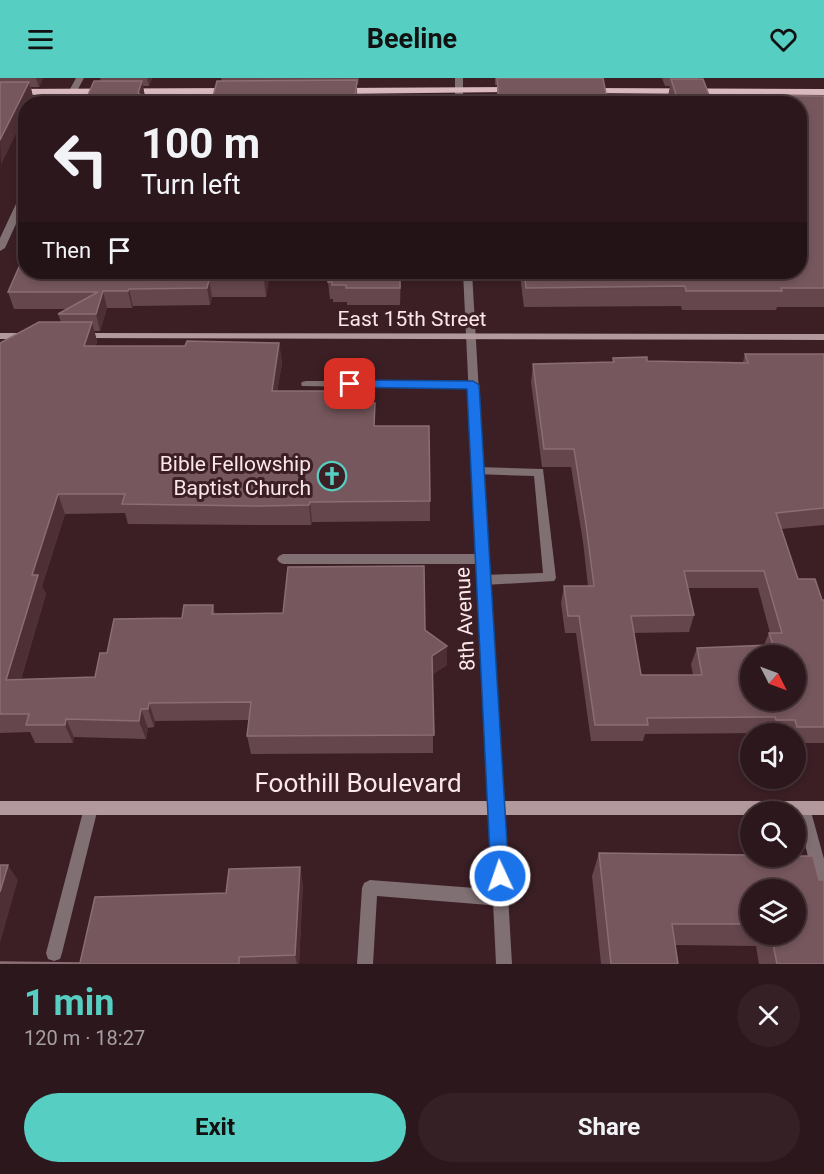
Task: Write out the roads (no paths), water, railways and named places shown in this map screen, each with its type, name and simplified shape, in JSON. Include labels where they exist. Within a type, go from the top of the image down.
[{"type":"main road","points":[[325,91],[524,90]]},
{"type":"main road","points":[[572,90],[824,92]]},
{"type":"main road","points":[[0,92],[244,91]]},
{"type":"main road","points":[[0,336],[36,336]]},
{"type":"main road","name":"East 15th Street","points":[[72,336],[824,337]]},
{"type":"main road","name":"Foothill Boulevard","points":[[0,808],[740,808]]},
{"type":"main road","name":"Foothill Boulevard","points":[[806,808],[824,808]]},
{"type":"street","points":[[70,96],[80,78]]},
{"type":"street","points":[[459,78],[459,96]]},
{"type":"street","points":[[0,248],[18,209]]},
{"type":"street","name":"8th Avenue","points":[[467,279],[504,964]]},
{"type":"street","points":[[306,384],[473,385]]},
{"type":"street","points":[[478,471],[539,472],[550,578],[484,580]]},
{"type":"street","points":[[283,559],[483,559]]},
{"type":"street","points":[[54,952],[91,808]]},
{"type":"street","points":[[806,820],[824,889]]},
{"type":"street","points":[[365,964],[370,888],[501,898]]},
{"type":"place","name":"Bible Fellowship Baptist Church","points":[[332,476]]}]
